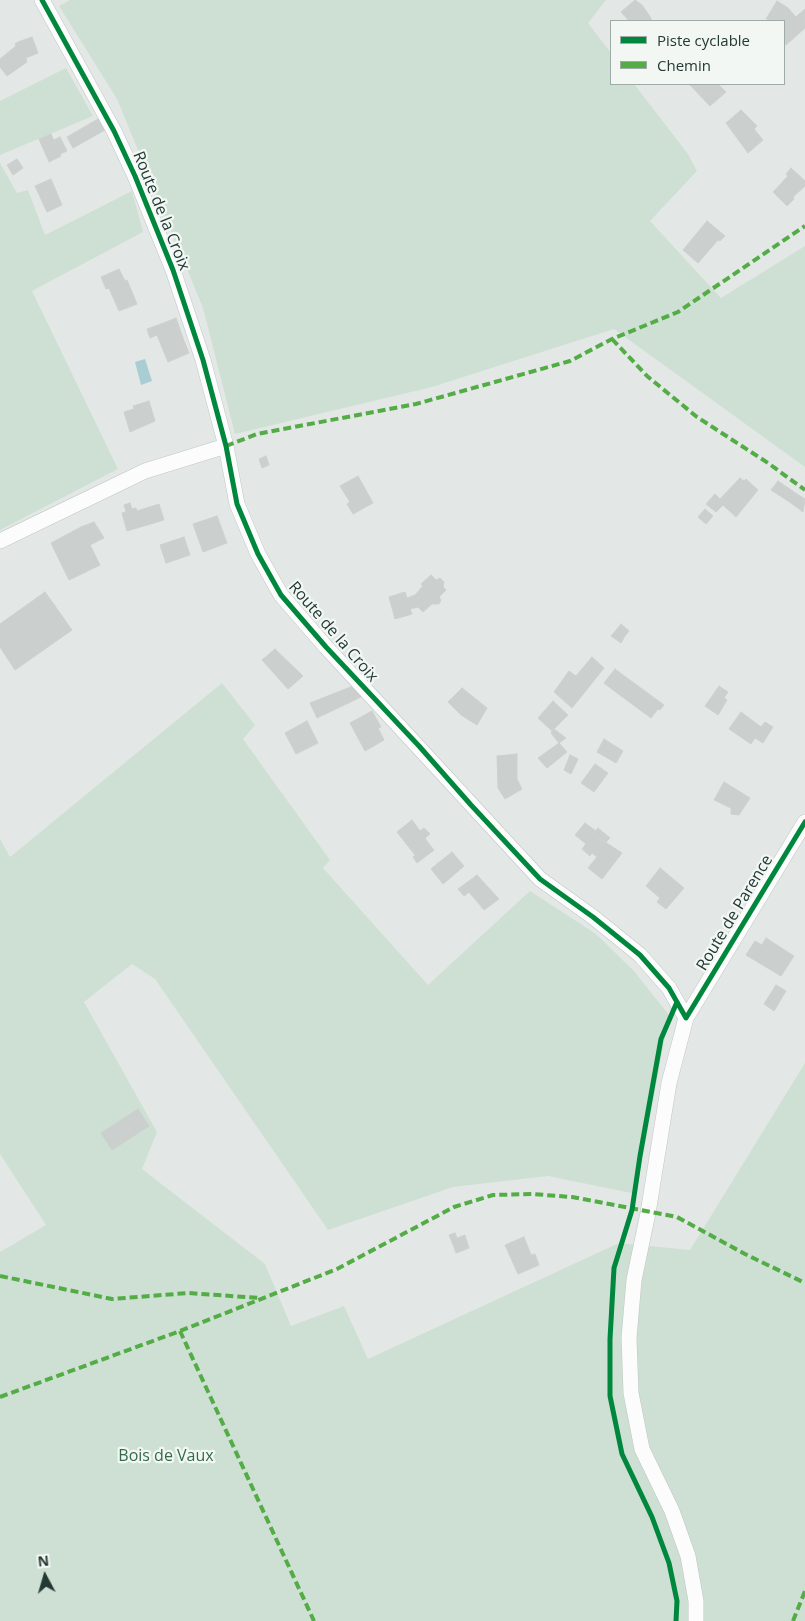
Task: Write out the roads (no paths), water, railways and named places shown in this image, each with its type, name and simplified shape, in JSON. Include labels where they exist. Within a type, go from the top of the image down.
[{"type":"street","name":"Route de la Croix","points":[[42,0],[114,131],[135,176],[173,270],[203,360],[226,446],[237,504],[258,554],[281,594],[326,647],[540,879],[593,916],[640,955],[668,988],[686,1018]]},
{"type":"street","points":[[0,542],[145,471],[226,446]]},
{"type":"street","name":"Route de Parence","points":[[696,1621],[696,1601],[688,1556],[672,1511],[642,1449],[632,1393],[629,1338],[634,1280],[648,1213],[669,1084],[686,1018],[805,822]]},
{"type":"water","points":[[145,359],[152,381],[141,385],[135,362]]},
{"type":"park label","name":"Bois de Vaux","points":[[166,1456]]}]
